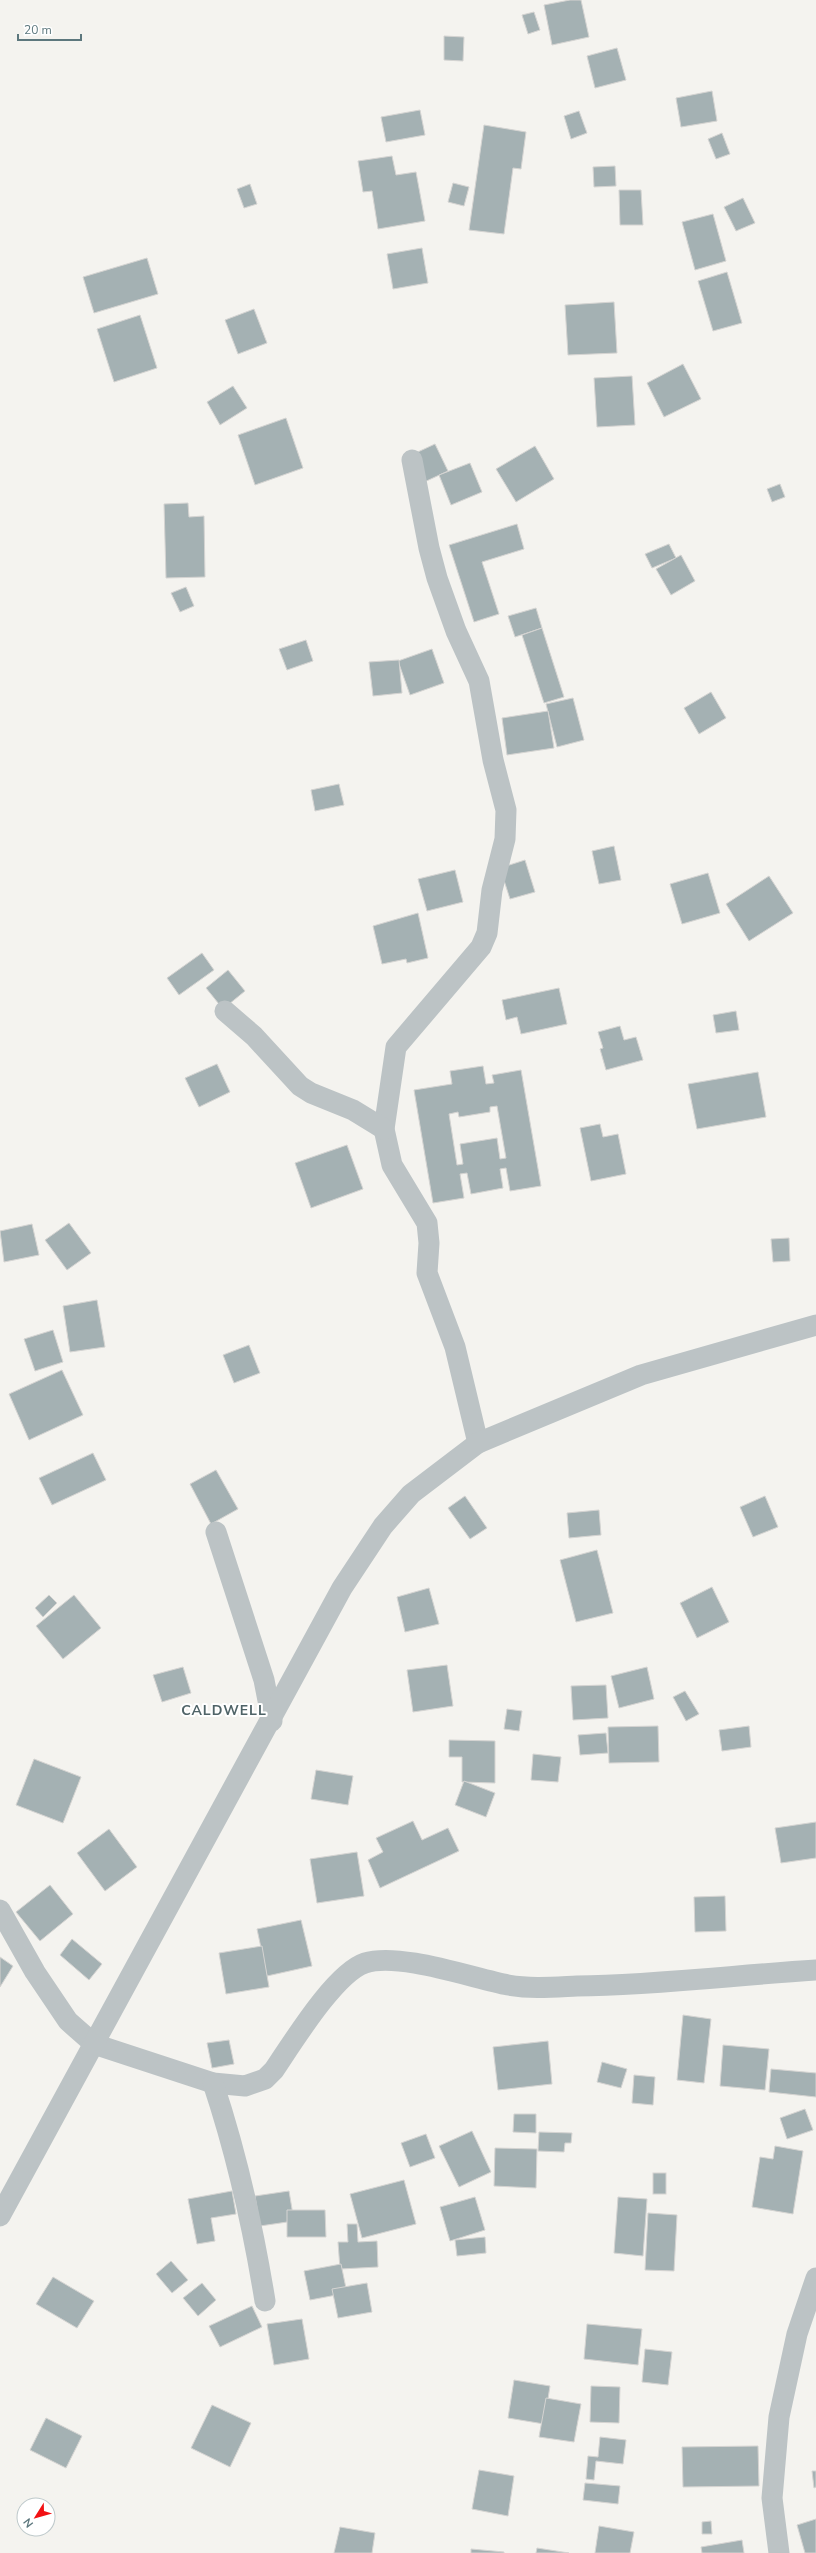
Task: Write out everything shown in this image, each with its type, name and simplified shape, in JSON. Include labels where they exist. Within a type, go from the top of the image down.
[{"type":"street","points":[[412,460],[429,548],[437,578],[456,631],[479,681],[493,760],[506,810],[505,839],[492,890],[486,933],[481,948],[396,1047],[384,1128],[392,1165],[426,1222],[429,1243],[427,1273],[455,1347],[478,1443]]},
{"type":"street","points":[[225,1011],[254,1036],[300,1086],[311,1093],[353,1110],[384,1128]]},
{"type":"street","points":[[0,2216],[272,1721],[342,1588],[383,1526],[412,1494],[478,1443],[641,1375],[816,1325]]},
{"type":"street","points":[[216,1532],[264,1680],[272,1721]]},
{"type":"street","points":[[0,1910],[36,1972],[68,2021],[94,2044],[213,2083],[245,2086],[265,2079],[338,1982],[352,1969],[366,1963],[383,1961],[444,1968],[508,1985],[533,1987],[610,1986],[816,1970]]},
{"type":"street","points":[[213,2083],[241,2176],[253,2226],[265,2301]]},
{"type":"street","points":[[779,2553],[772,2498],[779,2417],[797,2334],[816,2278]]},
{"type":"building","points":[[570,0],[581,0],[589,37],[552,45],[544,5]]},
{"type":"building","points":[[534,12],[540,30],[528,34],[522,15]]},
{"type":"building","points":[[444,36],[464,37],[463,61],[444,60]]},
{"type":"building","points":[[617,48],[626,80],[595,88],[587,56]]},
{"type":"building","points":[[712,91],[717,121],[681,127],[676,98]]},
{"type":"building","points":[[420,110],[425,135],[386,142],[381,117]]},
{"type":"building","points":[[579,111],[587,133],[571,139],[564,116]]},
{"type":"building","points":[[484,125],[526,132],[521,169],[513,168],[504,234],[469,230]]},
{"type":"building","points":[[722,133],[730,154],[716,159],[708,139]]},
{"type":"building","points":[[392,156],[396,175],[416,172],[425,221],[378,229],[372,191],[363,192],[358,161]]},
{"type":"building","points":[[615,166],[616,186],[594,187],[593,167]]},
{"type":"building","points":[[453,183],[469,187],[464,206],[448,202]]},
{"type":"building","points":[[250,184],[257,204],[244,208],[237,189]]},
{"type":"building","points":[[619,190],[641,190],[643,225],[620,225]]},
{"type":"building","points":[[743,198],[755,223],[736,231],[724,207]]},
{"type":"building","points":[[713,214],[726,261],[695,270],[682,222]]},
{"type":"building","points":[[422,248],[428,283],[393,289],[387,254]]},
{"type":"building","points":[[147,258],[158,294],[94,313],[83,277]]},
{"type":"building","points":[[727,272],[742,323],[713,331],[698,281]]},
{"type":"building","points":[[614,302],[617,353],[568,355],[565,305]]},
{"type":"building","points":[[254,309],[267,343],[238,354],[225,320]]},
{"type":"building","points":[[140,315],[157,368],[114,382],[97,329]]},
{"type":"building","points":[[683,364],[701,399],[664,417],[647,383]]},
{"type":"building","points":[[632,376],[635,425],[597,427],[594,378]]},
{"type":"building","points":[[233,386],[247,408],[220,425],[207,402]]},
{"type":"building","points":[[286,418],[303,468],[255,485],[238,435]]},
{"type":"building","points":[[435,444],[448,471],[420,484],[407,457]]},
{"type":"building","points":[[535,446],[554,479],[516,502],[496,469]]},
{"type":"building","points":[[470,463],[482,492],[451,505],[439,475]]},
{"type":"building","points":[[780,484],[785,497],[772,502],[767,489]]},
{"type":"building","points":[[188,503],[189,517],[204,516],[205,577],[166,578],[164,504]]},
{"type":"building","points":[[517,524],[524,549],[482,562],[499,614],[474,622],[449,545]]},
{"type":"building","points":[[669,544],[676,558],[652,568],[645,554]]},
{"type":"building","points":[[681,555],[695,581],[671,595],[656,569]]},
{"type":"building","points":[[186,587],[194,606],[180,612],[171,593]]},
{"type":"building","points":[[536,608],[542,628],[515,637],[508,616]]},
{"type":"building","points":[[542,628],[564,697],[544,703],[522,635]]},
{"type":"building","points":[[306,640],[313,661],[287,670],[279,649]]},
{"type":"building","points":[[432,649],[444,683],[410,695],[398,661]]},
{"type":"building","points":[[399,660],[402,693],[373,696],[369,662]]},
{"type":"building","points":[[711,692],[726,718],[699,734],[684,708]]},
{"type":"building","points":[[573,698],[584,740],[557,747],[546,704]]},
{"type":"building","points":[[548,711],[554,748],[507,755],[502,718]]},
{"type":"building","points":[[339,784],[344,805],[315,811],[311,790]]},
{"type":"building","points":[[614,846],[621,880],[599,884],[592,851]]},
{"type":"building","points":[[525,860],[535,892],[510,899],[500,868]]},
{"type":"building","points":[[455,870],[463,902],[427,911],[418,879]]},
{"type":"building","points":[[708,873],[720,913],[682,924],[670,884]]},
{"type":"building","points":[[769,876],[793,913],[749,941],[726,904]]},
{"type":"building","points":[[418,913],[428,958],[407,963],[406,959],[382,964],[373,926]]},
{"type":"building","points":[[202,953],[214,970],[179,995],[167,978]]},
{"type":"building","points":[[228,970],[245,991],[223,1009],[206,988]]},
{"type":"building","points":[[559,988],[567,1024],[521,1034],[517,1017],[506,1020],[502,1000]]},
{"type":"building","points":[[736,1011],[739,1030],[716,1033],[713,1015]]},
{"type":"building","points":[[620,1026],[624,1040],[636,1037],[643,1060],[606,1070],[600,1049],[603,1048],[598,1032]]},
{"type":"building","points":[[217,1064],[230,1092],[199,1107],[185,1078]]},
{"type":"building","points":[[483,1066],[486,1084],[494,1083],[492,1075],[521,1070],[541,1186],[510,1191],[506,1168],[500,1169],[503,1188],[471,1194],[467,1173],[460,1174],[464,1198],[433,1203],[414,1090],[452,1084],[450,1071]],"holes":[[[497,1106],[506,1158],[500,1159],[497,1138],[460,1144],[463,1164],[457,1165],[449,1114],[458,1112],[459,1117],[490,1112],[490,1107]]]},
{"type":"building","points":[[758,1072],[766,1117],[697,1129],[688,1084]]},
{"type":"building","points":[[600,1124],[603,1137],[618,1134],[626,1174],[591,1181],[580,1128]]},
{"type":"building","points":[[347,1145],[363,1189],[311,1208],[295,1163]]},
{"type":"building","points":[[69,1223],[91,1253],[67,1270],[45,1240]]},
{"type":"building","points":[[32,1224],[39,1255],[4,1262],[0,1231]]},
{"type":"building","points":[[789,1238],[790,1261],[773,1262],[771,1239]]},
{"type":"building","points":[[97,1300],[105,1347],[70,1352],[63,1306]]},
{"type":"building","points":[[53,1330],[63,1362],[35,1371],[24,1339]]},
{"type":"building","points":[[249,1345],[260,1373],[234,1383],[223,1355]]},
{"type":"building","points":[[62,1370],[83,1415],[29,1440],[9,1394]]},
{"type":"building","points":[[93,1453],[106,1480],[52,1505],[39,1478]]},
{"type":"building","points":[[216,1470],[238,1509],[211,1524],[190,1484]]},
{"type":"building","points":[[465,1496],[487,1528],[470,1539],[448,1508]]},
{"type":"building","points":[[765,1496],[778,1527],[753,1537],[740,1507]]},
{"type":"building","points":[[599,1510],[601,1535],[569,1538],[567,1513]]},
{"type":"building","points":[[597,1550],[613,1613],[576,1622],[560,1560]]},
{"type":"building","points":[[712,1587],[729,1622],[697,1638],[680,1603]]},
{"type":"building","points":[[429,1588],[439,1624],[405,1632],[397,1597]]},
{"type":"building","points":[[49,1595],[57,1603],[43,1617],[35,1608]]},
{"type":"building","points":[[74,1595],[101,1628],[63,1659],[36,1626]]},
{"type":"building","points":[[447,1665],[453,1706],[413,1712],[407,1670]]},
{"type":"building","points":[[183,1667],[191,1693],[162,1702],[153,1675]]},
{"type":"building","points":[[647,1667],[654,1699],[619,1708],[611,1676]]},
{"type":"building","points":[[606,1685],[608,1718],[573,1720],[571,1686]]},
{"type":"building","points":[[685,1691],[699,1714],[686,1721],[673,1697]]},
{"type":"building","points":[[507,1709],[522,1711],[519,1731],[504,1729]]},
{"type":"building","points":[[658,1726],[659,1762],[609,1763],[608,1727]]},
{"type":"building","points":[[749,1726],[751,1747],[722,1751],[719,1730]]},
{"type":"building","points":[[606,1733],[608,1753],[580,1755],[578,1735]]},
{"type":"building","points":[[449,1740],[495,1741],[495,1783],[462,1782],[462,1757],[449,1757]]},
{"type":"building","points":[[533,1754],[561,1757],[558,1782],[531,1780]]},
{"type":"building","points":[[34,1759],[81,1777],[63,1823],[16,1805]]},
{"type":"building","points":[[316,1770],[353,1776],[348,1805],[311,1799]]},
{"type":"building","points":[[464,1781],[495,1793],[486,1817],[455,1805]]},
{"type":"building","points":[[413,1821],[422,1840],[448,1828],[459,1851],[380,1888],[368,1860],[383,1852],[376,1838]]},
{"type":"building","points":[[816,1822],[816,1858],[781,1863],[775,1828]]},
{"type":"building","points":[[109,1829],[137,1867],[105,1891],[77,1853]]},
{"type":"building","points":[[357,1852],[364,1896],[317,1903],[310,1859]]},
{"type":"building","points":[[50,1885],[73,1914],[40,1941],[16,1912]]},
{"type":"building","points":[[725,1896],[726,1931],[695,1932],[694,1897]]},
{"type":"building","points":[[301,1920],[312,1966],[267,1976],[257,1929]]},
{"type":"building","points":[[72,1939],[102,1964],[89,1980],[60,1955]]},
{"type":"building","points":[[262,1946],[269,1987],[226,1994],[219,1953]]},
{"type":"building","points":[[0,1957],[13,1966],[0,1987]]},
{"type":"building","points":[[683,2015],[711,2019],[704,2083],[677,2080]]},
{"type":"building","points":[[229,2040],[234,2064],[212,2068],[207,2043]]},
{"type":"building","points":[[548,2041],[552,2084],[498,2090],[493,2047]]},
{"type":"building","points":[[723,2045],[769,2049],[765,2090],[720,2086]]},
{"type":"building","points":[[602,2062],[627,2069],[621,2088],[597,2082]]},
{"type":"building","points":[[771,2069],[816,2073],[816,2097],[769,2092]]},
{"type":"building","points":[[634,2075],[655,2077],[653,2105],[632,2103]]},
{"type":"building","points":[[805,2109],[813,2130],[787,2139],[780,2118]]},
{"type":"building","points":[[514,2114],[536,2114],[536,2133],[513,2132]]},
{"type":"building","points":[[472,2131],[491,2172],[459,2187],[439,2146]]},
{"type":"building","points":[[539,2132],[572,2133],[571,2143],[565,2143],[564,2152],[538,2151]]},
{"type":"building","points":[[426,2134],[435,2158],[410,2167],[401,2143]]},
{"type":"building","points":[[775,2146],[803,2151],[793,2214],[752,2207],[760,2157],[773,2159]]},
{"type":"building","points":[[495,2148],[537,2149],[536,2188],[494,2186]]},
{"type":"building","points":[[653,2173],[666,2173],[666,2194],[653,2194]]},
{"type":"building","points":[[404,2180],[416,2224],[362,2238],[350,2194]]},
{"type":"building","points":[[232,2191],[236,2214],[211,2218],[215,2241],[197,2244],[188,2199]]},
{"type":"building","points":[[289,2191],[294,2221],[260,2226],[255,2196]]},
{"type":"building","points":[[475,2197],[485,2230],[450,2241],[440,2207]]},
{"type":"building","points":[[618,2197],[647,2199],[643,2256],[614,2253]]},
{"type":"building","points":[[287,2210],[325,2210],[326,2237],[287,2237]]},
{"type":"building","points":[[648,2213],[677,2215],[674,2271],[645,2270]]},
{"type":"building","points":[[347,2224],[357,2224],[358,2242],[377,2241],[378,2267],[340,2269],[338,2242],[348,2242]]},
{"type":"building","points":[[485,2237],[486,2253],[457,2256],[455,2240]]},
{"type":"building","points":[[171,2261],[188,2280],[172,2293],[156,2274]]},
{"type":"building","points":[[341,2264],[347,2293],[310,2300],[304,2271]]},
{"type":"building","points":[[53,2277],[94,2301],[77,2328],[36,2304]]},
{"type":"building","points":[[202,2283],[216,2300],[198,2316],[183,2298]]},
{"type":"building","points":[[367,2283],[372,2312],[338,2318],[332,2289]]},
{"type":"building","points":[[252,2306],[262,2327],[220,2347],[209,2326]]},
{"type":"building","points":[[302,2319],[309,2359],[274,2365],[267,2324]]},
{"type":"building","points":[[587,2324],[642,2329],[638,2365],[584,2359]]},
{"type":"building","points":[[645,2349],[672,2352],[668,2385],[642,2382]]},
{"type":"building","points":[[514,2380],[550,2386],[544,2424],[508,2418]]},
{"type":"building","points":[[591,2386],[620,2387],[619,2423],[590,2422]]},
{"type":"building","points":[[546,2398],[581,2404],[574,2442],[539,2437]]},
{"type":"building","points":[[212,2405],[251,2423],[230,2467],[191,2448]]},
{"type":"building","points":[[46,2418],[82,2436],[66,2468],[30,2450]]},
{"type":"building","points":[[600,2437],[626,2440],[623,2464],[596,2461],[594,2480],[586,2479],[588,2456],[598,2457]]},
{"type":"building","points":[[758,2446],[759,2486],[683,2487],[682,2447]]},
{"type":"building","points":[[479,2470],[514,2476],[508,2516],[472,2509]]},
{"type":"building","points":[[812,2471],[816,2471],[816,2487],[814,2488]]},
{"type":"building","points":[[585,2483],[620,2486],[618,2504],[583,2500]]},
{"type":"building","points":[[816,2519],[816,2553],[805,2553],[797,2525]]},
{"type":"building","points":[[711,2521],[712,2534],[702,2534],[702,2522]]},
{"type":"building","points":[[599,2526],[634,2532],[630,2553],[595,2553]]},
{"type":"building","points":[[340,2527],[375,2533],[372,2553],[334,2553]]},
{"type":"building","points":[[742,2540],[744,2553],[702,2553],[701,2547]]},
{"type":"building","points":[[537,2548],[569,2553],[536,2553]]},
{"type":"building","points":[[471,2549],[504,2552],[504,2553],[471,2553]]},
{"type":"district","name":"CALDWELL","points":[[224,1710]]}]
